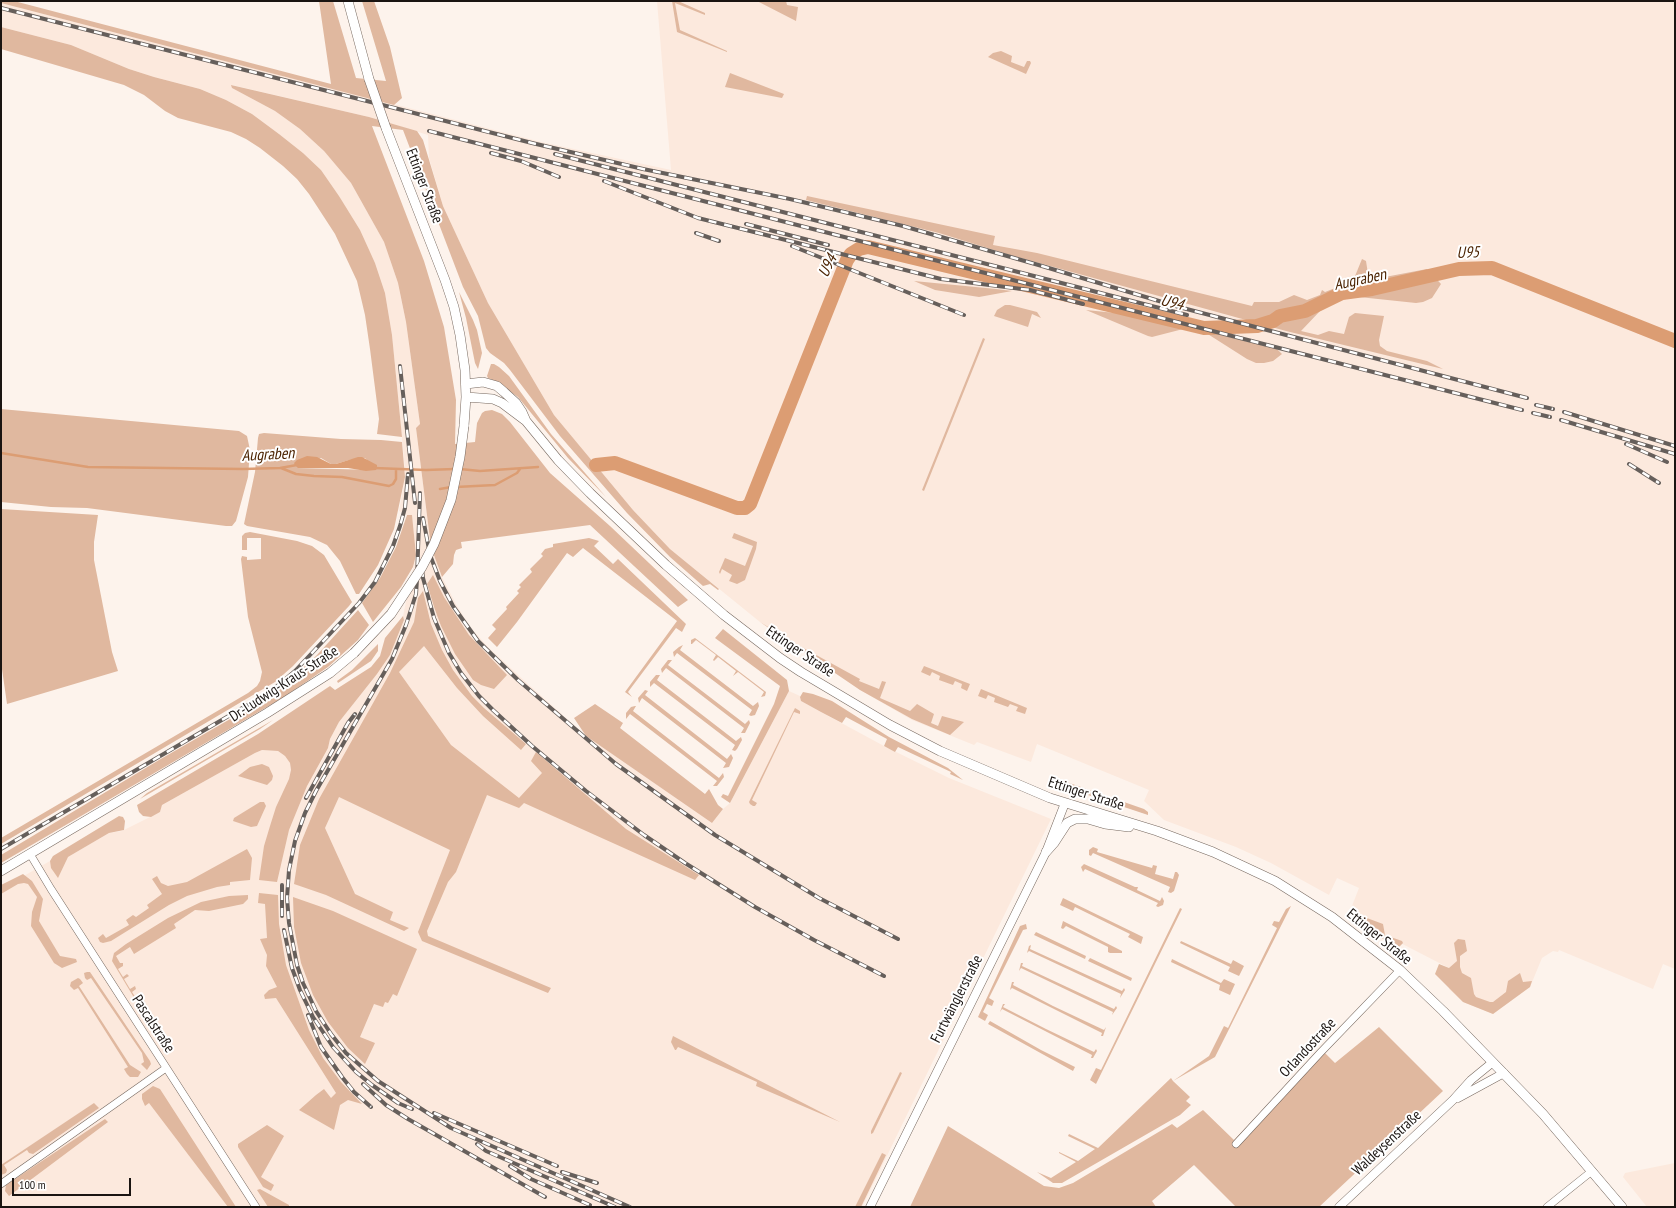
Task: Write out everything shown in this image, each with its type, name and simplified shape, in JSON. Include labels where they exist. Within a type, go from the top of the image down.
[{"type":"main road","name":"Ettinger Straße","points":[[348,1],[369,79],[386,128],[445,280],[460,335],[466,384],[466,397],[493,399],[502,403],[526,421],[558,460],[590,493],[666,566],[724,615],[780,658],[890,725],[914,738],[1010,782],[1065,803],[1187,841],[1243,865],[1275,881],[1332,917],[1400,970],[1494,1062],[1543,1114],[1622,1207]]},
{"type":"main road","name":"Ettinger Straße","points":[[466,384],[483,382],[497,386],[516,404],[526,421]]},
{"type":"main road","name":"Dr.-Ludwig-Kraus-Straße","points":[[1,870],[274,709],[330,673],[354,653],[395,608],[422,567],[434,544],[451,500],[460,457],[466,397]]},
{"type":"main road","points":[[1046,852],[1054,843],[1067,823],[1075,820],[1088,819],[1117,826],[1138,826]]},
{"type":"street","name":"Furtwänglerstraße","points":[[870,1207],[1046,852],[1065,803]]},
{"type":"street","name":"Pascalstraße","points":[[30,854],[256,1207]]},
{"type":"street","name":"Orlandostraße","points":[[1236,1144],[1320,1053],[1400,970]]},
{"type":"street","name":"Waldeysenstraße","points":[[1339,1207],[1453,1100],[1471,1080],[1494,1062]]},
{"type":"street","points":[[1,1184],[166,1068]]},
{"type":"street","name":"Waldeysenstraße","points":[[1453,1100],[1504,1073]]},
{"type":"street","points":[[1547,1207],[1592,1171]]},
{"type":"shaded area","points":[[1,1],[14,1],[331,84],[319,1],[333,1],[356,78],[386,81],[362,1],[374,1],[390,47],[402,98],[394,105],[1,3]]},
{"type":"shaded area","points":[[657,1],[1675,1],[1675,969],[1663,964],[1653,989],[1559,950],[1558,952],[1553,951],[1542,958],[1530,987],[1493,1014],[1463,1002],[1449,989],[1449,968],[1385,935],[1350,911],[1359,888],[1337,878],[1329,895],[1271,863],[1236,847],[1164,820],[1144,801],[1149,790],[1037,744],[1031,762],[977,742],[974,745],[912,720],[860,690],[760,622],[670,549],[633,510],[554,415],[488,303],[443,206],[429,158],[428,135],[369,117],[232,85],[232,88],[275,111],[300,129],[324,151],[351,183],[384,242],[398,283],[406,322],[420,424],[416,428],[431,547],[442,577],[457,606],[471,628],[489,648],[529,685],[586,736],[712,823],[730,803],[789,691],[800,696],[801,701],[821,712],[884,746],[949,778],[1051,819],[862,1207],[1,1207],[1,889],[50,861],[68,857],[109,833],[122,831],[160,812],[162,805],[255,753],[262,750],[278,751],[285,756],[290,763],[291,770],[328,748],[330,739],[339,722],[390,655],[404,620],[403,616],[416,555],[412,516],[399,511],[405,477],[404,459],[392,335],[385,293],[375,263],[339,196],[321,170],[303,153],[252,114],[226,100],[200,89],[129,69],[71,45],[1,27],[1,3],[541,142],[671,170]],"holes":[[[427,584],[444,597],[451,609],[436,614]]]},
{"type":"shaded area","points":[[672,1],[678,1],[705,13],[705,15],[675,3],[680,30],[727,52],[677,32]]},
{"type":"shaded area","points":[[757,1],[786,1],[787,5],[798,7],[796,21]]},
{"type":"shaded area","points":[[1,27],[71,45],[129,69],[200,89],[226,100],[252,114],[303,153],[321,170],[360,230],[375,263],[385,293],[392,335],[402,437],[377,434],[379,419],[370,349],[365,315],[357,281],[335,234],[309,194],[297,179],[283,166],[246,139],[231,132],[178,118],[165,111],[144,95],[124,85],[1,49]]},
{"type":"shaded area","points":[[1001,51],[1012,56],[1011,62],[1024,67],[1027,61],[1030,61],[1031,63],[1026,74],[988,57],[993,53]]},
{"type":"shaded area","points":[[730,73],[784,94],[782,98],[725,87]]},
{"type":"shaded area","points":[[231,85],[369,117],[417,131],[423,140],[443,206],[488,303],[554,415],[633,510],[670,549],[719,589],[718,590],[710,584],[703,586],[670,557],[627,513],[560,436],[510,370],[486,348],[478,316],[463,287],[403,130],[372,126],[424,261],[444,327],[456,400],[455,444],[475,442],[477,423],[482,413],[485,411],[492,410],[502,414],[550,473],[610,526],[688,600],[678,607],[590,525],[461,542],[462,548],[456,550],[453,564],[442,577],[431,547],[416,428],[420,424],[406,322],[398,283],[384,242],[351,183],[324,151],[300,129],[275,111],[232,88]]},
{"type":"shaded area","points":[[807,196],[995,236],[993,245],[1037,253],[1252,306],[1254,302],[1279,302],[1294,295],[1307,300],[1320,295],[1322,290],[1325,292],[1353,281],[1362,259],[1366,261],[1369,280],[1427,269],[1441,284],[1432,298],[1416,303],[1359,297],[1340,300],[1320,311],[1301,331],[1318,335],[1329,331],[1344,334],[1349,317],[1355,313],[1384,316],[1379,340],[1380,346],[1387,351],[1427,361],[1443,369],[1286,331],[1010,255],[939,233],[806,200]]},
{"type":"shaded area","points":[[914,281],[1012,291],[979,297],[935,290]]},
{"type":"shaded area","points":[[459,292],[477,330],[482,353],[478,369],[475,363]]},
{"type":"shaded area","points":[[1005,305],[1037,312],[1041,318],[1032,314],[1028,327],[994,316],[997,310]]},
{"type":"shaded area","points":[[1086,310],[1145,316],[1277,349],[1282,354],[1273,361],[1256,363],[1247,359],[1203,331],[1187,328],[1152,337]]},
{"type":"shaded area","points":[[983,338],[985,339],[924,491],[922,490]]},
{"type":"shaded area","points":[[491,364],[499,367],[509,376],[551,434],[606,497],[568,458],[518,397],[497,382],[488,378],[487,376]]},
{"type":"shaded area","points":[[1,409],[239,431],[247,436],[250,450],[248,477],[236,521],[232,526],[226,526],[87,508],[51,507],[1,502]]},
{"type":"shaded area","points":[[264,433],[402,442],[405,477],[394,529],[378,565],[359,594],[356,594],[340,561],[327,545],[310,537],[247,526],[244,524],[255,472],[259,434]],"holes":[[[321,458],[331,464],[365,458],[376,470],[298,468]]]},
{"type":"shaded area","points":[[307,456],[317,457],[331,464],[362,457],[377,465],[377,468],[376,470],[366,471],[348,468],[298,468],[295,465],[294,463],[297,460]]},
{"type":"shaded area","points":[[1,509],[98,515],[94,542],[94,560],[112,652],[118,671],[7,704],[1,662]]},
{"type":"shaded area","points":[[407,515],[412,515],[416,555],[413,567],[401,587],[373,622],[362,603],[380,578],[396,547]]},
{"type":"shaded area","points":[[250,532],[297,541],[312,546],[324,555],[352,602],[293,666],[275,682],[1,844],[1,838],[248,693],[257,686],[262,672],[248,617],[241,559],[242,556],[247,557],[247,560],[261,559],[261,538],[247,538],[247,550],[242,550],[242,536],[245,533]]},
{"type":"shaded area","points":[[734,533],[757,542],[745,580],[737,584],[729,581],[732,575],[722,569],[720,574],[719,572],[725,558],[745,566],[753,546],[732,538]]},
{"type":"shaded area","points":[[589,538],[599,541],[594,546],[613,564],[618,559],[686,624],[682,632],[676,628],[628,692],[632,697],[625,692],[677,621],[583,548],[573,557],[567,553],[497,647],[488,638],[496,629],[492,625],[519,593],[517,591],[521,587],[519,585],[532,572],[530,569],[543,556],[541,554],[545,549],[553,547],[553,544]]},
{"type":"shaded area","points":[[433,575],[444,597],[469,635],[507,675],[494,689],[481,685],[473,680],[455,654],[441,626],[427,584]]},
{"type":"shaded area","points":[[423,591],[431,624],[442,650],[453,670],[472,696],[526,744],[521,750],[483,716],[457,688],[424,646],[399,672],[451,745],[519,798],[542,773],[531,761],[536,752],[626,829],[699,875],[695,880],[524,803],[519,808],[487,795],[456,872],[448,882],[427,931],[428,936],[551,988],[548,993],[422,941],[418,932],[450,850],[339,797],[325,828],[355,894],[393,912],[390,920],[409,928],[404,931],[326,895],[294,884],[300,845],[319,799],[390,673],[414,622],[418,598]]},
{"type":"shaded area","points":[[358,610],[369,625],[358,640],[328,667],[284,697],[1,863],[1,855],[159,760],[258,703],[289,681],[317,655]]},
{"type":"shaded area","points":[[403,616],[404,620],[390,655],[339,722],[330,739],[328,748],[307,786],[289,830],[277,882],[259,880],[264,846],[276,807],[289,779],[291,770],[290,763],[285,756],[278,751],[262,750],[255,753],[162,805],[160,812],[151,817],[143,816],[139,812],[137,805],[258,734],[330,686],[335,690],[371,667],[380,656],[385,638]]},
{"type":"shaded area","points":[[760,622],[860,679],[859,681],[879,689],[882,681],[886,682],[880,698],[910,711],[917,704],[934,714],[931,723],[938,726],[942,716],[964,722],[950,735],[912,719],[860,690]]},
{"type":"shaded area","points":[[723,629],[787,680],[789,691],[730,803],[721,797],[723,794],[728,796],[774,704],[780,686],[715,638]]},
{"type":"shaded area","points":[[695,638],[766,692],[765,696],[761,697],[764,692],[738,672],[733,676],[736,671],[718,657],[714,661],[713,660],[716,655],[696,640],[691,644],[691,640]]},
{"type":"shaded area","points":[[378,644],[378,651],[371,661],[338,683],[337,681],[352,670]]},
{"type":"shaded area","points":[[683,645],[680,650],[753,706],[758,702],[759,706],[755,715],[749,715],[752,710],[677,653],[674,657],[673,652]]},
{"type":"shaded area","points":[[668,660],[672,660],[668,665],[745,724],[749,720],[750,723],[745,733],[741,733],[744,728],[666,668],[662,673],[661,669]]},
{"type":"shaded area","points":[[924,666],[970,684],[967,691],[961,688],[962,684],[955,681],[953,685],[939,680],[940,676],[932,672],[930,676],[921,672]]},
{"type":"shaded area","points":[[656,675],[660,675],[657,680],[736,741],[741,737],[742,740],[737,749],[735,751],[732,750],[735,745],[654,683],[650,687],[650,682]]},
{"type":"shaded area","points":[[981,689],[1027,708],[1025,714],[1016,711],[1018,707],[1010,704],[1008,707],[994,702],[995,698],[988,695],[986,699],[978,696]]},
{"type":"shaded area","points":[[645,690],[648,691],[645,695],[727,759],[731,754],[733,758],[729,767],[723,768],[726,763],[642,698],[639,703],[638,698]]},
{"type":"shaded area","points":[[803,692],[832,701],[889,737],[948,768],[963,780],[950,774],[951,772],[898,747],[895,752],[884,746],[887,739],[846,717],[842,723],[801,701],[800,697]]},
{"type":"shaded area","points":[[595,704],[623,723],[620,728],[705,794],[709,789],[718,805],[723,809],[712,823],[586,736],[574,718]]},
{"type":"shaded area","points":[[636,706],[633,711],[719,778],[723,773],[724,777],[717,786],[713,786],[717,781],[630,714],[626,719],[626,713],[631,707]]},
{"type":"shaded area","points":[[795,708],[800,711],[800,714],[794,712],[752,800],[757,803],[753,806],[749,802]]},
{"type":"shaded area","points":[[273,720],[260,729],[140,799],[147,793]]},
{"type":"shaded area","points":[[262,764],[269,767],[273,776],[272,780],[267,785],[238,776],[250,767]]},
{"type":"shaded area","points":[[1058,779],[1144,809],[1148,812],[1148,815],[1085,794]]},
{"type":"shaded area","points":[[260,802],[264,802],[266,806],[257,826],[251,827],[233,821],[234,818]]},
{"type":"shaded area","points":[[119,816],[123,817],[125,821],[124,830],[109,833],[68,857],[58,878],[51,868],[50,861],[53,856]]},
{"type":"shaded area","points":[[1093,847],[1098,849],[1097,852],[1152,868],[1153,865],[1157,866],[1155,874],[1173,879],[1175,872],[1177,872],[1179,875],[1174,891],[1171,893],[1168,892],[1170,887],[1093,853],[1091,856],[1089,855],[1089,850]]},
{"type":"shaded area","points":[[247,849],[252,858],[250,880],[230,882],[230,885],[217,887],[187,896],[169,905],[111,941],[103,943],[100,942],[98,938],[103,934],[106,938],[129,925],[126,920],[133,915],[136,917],[149,908],[147,905],[162,894],[152,879],[157,876],[161,883],[168,886],[187,882]]},
{"type":"shaded area","points":[[1084,864],[1138,887],[1137,890],[1160,901],[1162,897],[1164,901],[1163,905],[1158,907],[1156,906],[1158,903],[1085,869],[1083,872],[1081,867]]},
{"type":"shaded area","points":[[23,874],[32,881],[43,899],[39,921],[60,956],[76,959],[77,962],[62,968],[54,963],[31,926],[32,912],[37,897],[28,884],[18,884],[1,894],[1,885]]},
{"type":"shaded area","points":[[259,893],[278,895],[279,924],[286,965],[309,1030],[323,1058],[341,1082],[362,1104],[348,1100],[340,1105],[334,1130],[299,1110],[324,1089],[331,1098],[336,1093],[276,998],[265,999],[264,995],[269,990],[277,987],[266,966],[267,955],[260,939],[267,938],[265,904],[258,903]]},
{"type":"shaded area","points":[[248,895],[248,899],[243,904],[209,911],[195,910],[174,924],[176,928],[134,954],[130,947],[116,956],[120,963],[123,963],[123,966],[118,969],[123,977],[127,974],[129,976],[124,979],[130,989],[135,986],[136,989],[132,992],[138,1001],[143,999],[145,1002],[144,1005],[139,1006],[112,961],[114,953],[168,918],[201,902],[229,896]]},
{"type":"shaded area","points":[[293,897],[333,911],[417,949],[397,996],[393,994],[388,1003],[385,1002],[383,1007],[374,1004],[360,1037],[375,1043],[365,1064],[348,1048],[328,1022],[313,995],[301,963],[294,927]]},
{"type":"shaded area","points":[[1063,898],[1143,937],[1141,944],[1128,937],[1130,934],[1075,907],[1073,911],[1060,905]]},
{"type":"shaded area","points":[[1291,906],[1215,1057],[1173,1081],[1209,1056],[1224,1026],[1228,1028],[1277,928],[1272,925],[1274,921],[1279,922],[1286,909]]},
{"type":"shaded area","points":[[1180,908],[1182,909],[1096,1084],[1090,1080],[1096,1068],[1101,1070]]},
{"type":"shaded area","points":[[1356,914],[1383,924],[1385,935],[1402,941],[1403,943],[1398,948],[1407,954],[1405,956],[1354,917]]},
{"type":"shaded area","points":[[1063,921],[1122,951],[1122,953],[1110,953],[1108,952],[1108,947],[1066,926],[1063,929],[1061,928]]},
{"type":"shaded area","points":[[1026,924],[1027,929],[1023,930],[989,998],[994,1001],[992,1006],[987,1004],[983,1012],[988,1015],[985,1021],[978,1017],[1020,926]]},
{"type":"shaded area","points":[[1036,932],[1086,956],[1085,959],[1034,935]]},
{"type":"shaded area","points":[[1458,939],[1465,940],[1467,951],[1460,956],[1460,967],[1462,973],[1471,978],[1476,997],[1493,1002],[1506,992],[1508,981],[1520,973],[1523,982],[1532,981],[1530,987],[1493,1014],[1463,1002],[1435,974],[1439,964],[1449,968],[1457,961],[1454,943]]},
{"type":"shaded area","points":[[1181,941],[1231,964],[1233,960],[1244,966],[1239,976],[1228,971],[1230,967],[1180,943]]},
{"type":"shaded area","points":[[1031,945],[1030,949],[1122,991],[1124,988],[1125,990],[1120,998],[1121,994],[1029,951],[1027,953],[1029,946]]},
{"type":"shaded area","points":[[1090,958],[1132,978],[1131,981],[1088,961]]},
{"type":"shaded area","points":[[1172,959],[1221,983],[1224,979],[1235,984],[1230,995],[1219,990],[1220,985],[1171,962]]},
{"type":"shaded area","points":[[1021,963],[1023,963],[1022,966],[1114,1009],[1116,1006],[1117,1008],[1112,1015],[1113,1012],[1021,968],[1019,971]]},
{"type":"shaded area","points":[[90,972],[150,1061],[151,1064],[147,1070],[141,1064],[144,1062],[142,1053],[91,978],[87,980],[85,978],[84,973]]},
{"type":"shaded area","points":[[78,978],[83,983],[79,986],[130,1065],[141,1072],[138,1077],[130,1077],[127,1074],[124,1069],[128,1067],[78,988],[74,990],[70,986],[71,982]]},
{"type":"shaded area","points":[[1012,982],[1014,982],[1013,985],[1053,1006],[1104,1030],[1106,1027],[1103,1036],[1101,1036],[1102,1033],[1012,988],[1010,990]]},
{"type":"shaded area","points":[[1003,1004],[1005,1004],[1003,1007],[1046,1029],[1094,1052],[1096,1049],[1097,1051],[1093,1058],[1091,1058],[1092,1055],[1002,1009],[1000,1012]]},
{"type":"shaded area","points":[[990,1021],[1041,1050],[1075,1067],[1073,1071],[988,1024]]},
{"type":"shaded area","points":[[1379,1027],[1443,1091],[1319,1207],[1236,1207],[1194,1165],[1152,1201],[1156,1207],[910,1207],[948,1126],[1044,1186],[1059,1188],[1073,1183],[1172,1124],[1177,1128],[1203,1110],[1234,1140],[1321,1049],[1335,1063]]},
{"type":"shaded area","points":[[673,1036],[840,1122],[756,1086],[757,1082],[678,1047],[675,1050],[671,1042]]},
{"type":"shaded area","points":[[900,1072],[902,1073],[873,1133],[871,1134],[871,1131]]},
{"type":"shaded area","points":[[1171,1078],[1190,1097],[1186,1101],[1191,1105],[1180,1115],[1062,1183],[1053,1183],[1037,1172],[1051,1178],[1076,1162],[1059,1152],[1078,1161],[1095,1149],[1068,1136],[1069,1134],[1098,1148]]},
{"type":"shaded area","points":[[153,1086],[160,1089],[236,1207],[228,1207],[149,1103],[145,1106],[142,1099],[142,1094]]},
{"type":"shaded area","points":[[94,1103],[99,1108],[33,1154],[29,1153],[27,1150],[4,1165],[7,1170],[6,1173],[1,1175],[1,1165]]},
{"type":"shaded area","points":[[105,1119],[108,1122],[9,1196],[5,1191],[6,1185]]},
{"type":"shaded area","points":[[267,1125],[284,1136],[261,1177],[274,1185],[271,1191],[263,1187],[238,1147],[238,1144]]},
{"type":"shaded area","points":[[882,1153],[886,1155],[861,1207],[855,1207]]},
{"type":"shaded area","points":[[1675,1163],[1675,1207],[1647,1207],[1623,1177],[1625,1173]]},
{"type":"shaded area","points":[[260,1189],[289,1205],[289,1207],[268,1207],[257,1190]]},
{"type":"waterway","name":"U94","points":[[596,465],[615,463],[737,508],[745,508],[750,504],[847,260],[851,254],[859,249],[868,247],[1204,328],[1257,326],[1273,321],[1280,316],[1305,311],[1342,293],[1372,289],[1459,269],[1492,268],[1675,341]]},
{"type":"waterway","name":"Augraben","points":[[1290,314],[1305,311],[1342,293],[1388,287],[1437,274]]},
{"type":"waterway","name":"Augraben","points":[[1,453],[88,467],[243,469],[280,468],[297,465]]},
{"type":"waterway","name":"Augraben","points":[[596,465],[604,463]]},
{"type":"waterway","name":"Augraben","points":[[460,469],[480,471],[538,467]]},
{"type":"waterway","points":[[281,468],[296,474],[342,477],[389,486],[393,484],[396,479],[396,469]]},
{"type":"waterway","name":"Augraben","points":[[374,468],[426,470],[455,469]]},
{"type":"waterway","points":[[456,487],[495,485],[517,473],[520,469]]},
{"type":"waterway","points":[[440,489],[451,487]]},
{"type":"railway","points":[[1,8],[532,143],[643,169],[790,199],[903,226],[1179,307],[1527,398]]},
{"type":"railway","points":[[429,131],[1522,410]]},
{"type":"railway","points":[[491,153],[521,161],[559,177]]},
{"type":"railway","points":[[555,154],[1187,315]]},
{"type":"railway","points":[[604,181],[698,218],[941,279],[1030,290],[1083,304]]},
{"type":"railway","points":[[746,224],[828,245]]},
{"type":"railway","points":[[696,233],[719,241]]},
{"type":"railway","points":[[792,246],[964,315]]},
{"type":"railway","points":[[400,366],[415,503]]},
{"type":"railway","points":[[1536,405],[1553,409]]},
{"type":"railway","points":[[1564,412],[1675,446]]},
{"type":"railway","points":[[1533,413],[1550,417]]},
{"type":"railway","points":[[1561,420],[1675,454]]},
{"type":"railway","points":[[1626,444],[1667,462]]},
{"type":"railway","points":[[1629,464],[1659,483]]},
{"type":"railway","points":[[1,849],[256,700],[276,687],[295,671],[359,603],[375,582],[393,546],[400,526],[405,508],[408,474]]},
{"type":"railway","points":[[420,493],[416,594],[406,625],[392,659],[316,791],[305,813],[295,841],[289,870],[287,898],[289,923],[297,965],[303,983],[316,1011],[331,1034],[346,1053],[378,1081],[451,1128],[630,1207]]},
{"type":"railway","points":[[423,518],[430,555],[440,581],[453,606],[478,641],[518,680],[616,764],[715,835],[819,898],[898,939]]},
{"type":"railway","points":[[422,569],[434,618],[449,653],[461,673],[479,696],[532,746],[586,791],[644,835],[685,863],[755,907],[814,940],[884,976]]},
{"type":"railway","points":[[306,798],[348,723],[355,714]]},
{"type":"railway","points":[[282,885],[282,916]]},
{"type":"railway","points":[[284,930],[292,968],[300,990],[313,1017],[333,1047],[356,1072],[372,1085],[398,1103],[412,1109]]},
{"type":"railway","points":[[308,1015],[321,1047],[354,1092],[371,1107]]},
{"type":"railway","points":[[363,1084],[386,1105],[408,1119],[545,1197]]},
{"type":"railway","points":[[434,1113],[557,1166]]},
{"type":"railway","points":[[477,1144],[486,1151],[615,1207]]},
{"type":"railway","points":[[510,1166],[531,1179],[590,1205]]},
{"type":"railway","points":[[562,1172],[597,1183]]},
{"type":"water label","name":"U95","points":[[1468,253]]}]
